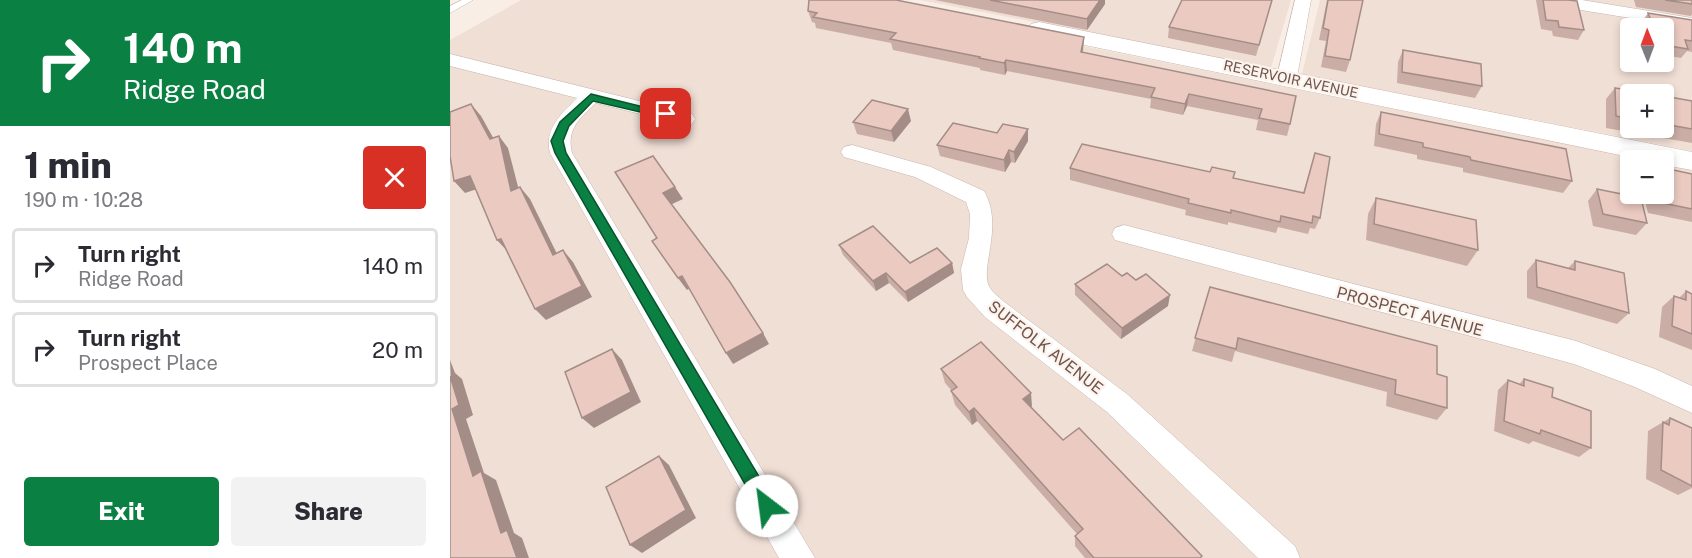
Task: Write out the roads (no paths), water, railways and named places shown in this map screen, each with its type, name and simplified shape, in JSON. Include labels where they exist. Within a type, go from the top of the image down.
[{"type":"street","points":[[1287,78],[1303,0]]},
{"type":"street","points":[[1550,0],[1692,23]]},
{"type":"street","name":"RESERVOIR AVENUE","points":[[1012,24],[1692,161]]},
{"type":"street","points":[[450,60],[685,119]]},
{"type":"street","points":[[591,97],[560,130],[557,141],[561,153],[798,558]]},
{"type":"street","name":"SUFFOLK AVENUE","points":[[852,152],[923,171],[976,197],[982,214],[981,238],[974,269],[976,290],[994,309],[1117,403],[1283,558]]},
{"type":"street","name":"PROSPECT AVENUE","points":[[1124,234],[1576,353],[1645,378],[1692,400]]},
{"type":"lane","points":[[450,10],[469,0]]}]
